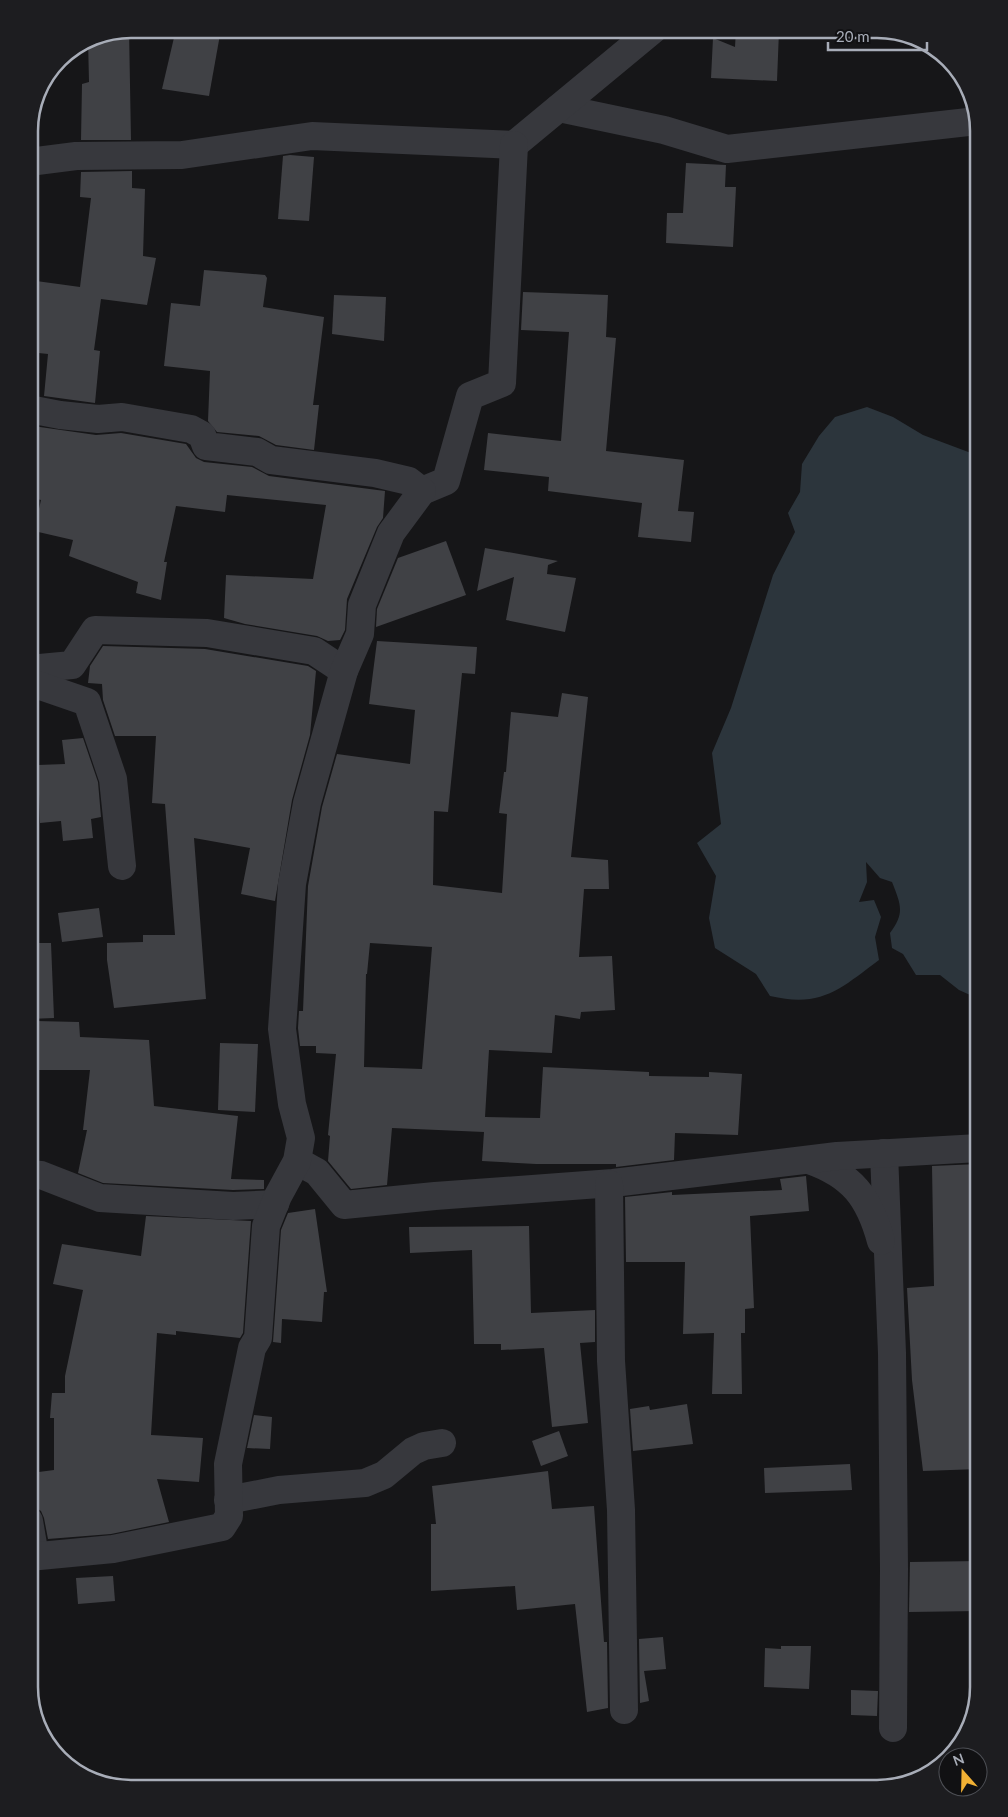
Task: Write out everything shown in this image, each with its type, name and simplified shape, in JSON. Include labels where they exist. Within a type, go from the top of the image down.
[{"type":"street","points":[[38,161],[76,156],[182,155],[312,136],[514,146],[643,38]]},
{"type":"street","points":[[559,108],[664,130],[727,149],[970,122]]},
{"type":"street","points":[[38,1556],[113,1549],[185,1533],[210,1531],[222,1527],[229,1516],[228,1464],[252,1348],[258,1338],[266,1226],[297,1161],[301,1138],[292,1104],[282,1028],[292,884],[307,803],[344,671],[360,634],[362,605],[391,533],[422,491],[446,481],[470,396],[502,383],[514,146]]},
{"type":"street","points":[[38,411],[98,419],[122,417],[191,429],[202,435],[206,446],[257,452],[272,460],[375,473],[409,481],[422,491]]},
{"type":"street","points":[[38,668],[72,665],[94,630],[208,633],[314,651],[344,671]]},
{"type":"street","points":[[38,685],[87,702],[113,779],[122,866]]},
{"type":"street","points":[[297,1161],[317,1172],[344,1206],[435,1196],[609,1184],[807,1160],[884,1153],[970,1148]]},
{"type":"street","points":[[884,1153],[892,1354],[893,1728]]},
{"type":"street","points":[[807,1160],[832,1168],[846,1178],[859,1192],[880,1236],[888,1265]]},
{"type":"street","points":[[38,1175],[100,1198],[233,1206],[275,1204]]},
{"type":"street","points":[[609,1184],[611,1361],[621,1510],[624,1710]]},
{"type":"street","points":[[228,1500],[279,1490],[365,1483],[384,1475],[413,1451],[424,1446],[442,1443]]},
{"type":"shaded area","points":[[867,407],[893,417],[923,435],[970,453],[970,995],[959,990],[940,975],[916,975],[903,954],[892,948],[890,933],[900,914],[898,897],[892,882],[880,878],[866,862],[867,882],[859,902],[874,900],[881,917],[875,937],[879,960],[841,987],[817,998],[803,1000],[770,996],[756,974],[715,948],[709,918],[716,876],[697,843],[721,824],[712,753],[731,708],[773,575],[795,532],[788,513],[800,492],[802,464],[819,436],[835,417]]},
{"type":"building","points":[[129,38],[131,140],[81,140],[82,84],[89,82],[88,48],[113,39]]},
{"type":"building","points":[[174,38],[219,38],[209,96],[162,89]]},
{"type":"building","points":[[713,38],[735,47],[736,38],[779,38],[777,81],[711,78]]},
{"type":"building","points":[[283,156],[314,157],[309,221],[278,219]]},
{"type":"building","points":[[686,163],[726,165],[725,187],[736,187],[733,247],[666,243],[667,213],[683,213]]},
{"type":"building","points":[[132,171],[132,188],[145,189],[143,256],[156,258],[147,305],[101,299],[94,350],[100,351],[95,403],[44,396],[48,354],[38,353],[38,281],[80,287],[91,198],[80,197],[81,172]]},
{"type":"building","points":[[204,270],[265,275],[267,278],[263,307],[324,317],[313,405],[319,405],[314,450],[276,445],[259,436],[217,432],[208,421],[210,371],[164,366],[171,303],[200,306]]},
{"type":"building","points":[[523,292],[608,295],[606,337],[616,338],[606,451],[684,460],[678,511],[694,512],[691,542],[638,537],[642,503],[548,491],[549,477],[484,470],[488,433],[561,441],[569,332],[521,330]]},
{"type":"building","points":[[334,295],[386,297],[384,341],[332,334]]},
{"type":"building","points":[[38,427],[96,435],[121,433],[186,444],[196,458],[204,462],[252,467],[269,476],[385,491],[383,518],[377,527],[347,599],[345,630],[340,640],[328,641],[317,636],[245,624],[224,618],[226,575],[313,579],[326,505],[227,495],[225,512],[176,506],[164,562],[167,562],[161,600],[136,593],[138,582],[69,556],[73,540],[38,532],[38,513],[41,500],[38,499]]},
{"type":"building","points":[[446,541],[466,595],[376,627],[377,609],[398,558]]},
{"type":"building","points":[[485,548],[558,561],[548,565],[547,574],[576,578],[565,632],[506,620],[514,577],[477,591]]},
{"type":"building","points":[[377,641],[477,647],[475,674],[462,673],[448,812],[434,811],[433,885],[502,893],[507,814],[499,813],[504,772],[506,772],[511,712],[558,717],[562,693],[588,697],[571,857],[608,860],[609,889],[584,889],[579,957],[612,956],[615,1010],[581,1012],[580,1019],[555,1015],[552,1053],[489,1050],[485,1117],[540,1118],[543,1067],[649,1072],[649,1076],[709,1077],[709,1072],[742,1074],[738,1135],[675,1133],[674,1160],[616,1167],[616,1164],[536,1164],[482,1161],[484,1132],[392,1128],[387,1185],[351,1189],[328,1161],[330,1136],[328,1135],[336,1054],[316,1053],[316,1046],[300,1046],[298,1028],[299,1011],[303,1011],[308,886],[322,807],[337,754],[410,764],[415,710],[369,704]],"holes":[[[370,943],[432,947],[422,1069],[364,1067],[366,974]]]},
{"type":"building","points":[[103,646],[205,649],[308,666],[316,671],[310,735],[292,800],[275,901],[241,894],[250,848],[194,838],[206,999],[114,1008],[107,960],[107,943],[143,942],[143,935],[175,935],[165,804],[152,803],[156,736],[115,736],[103,700],[102,684],[88,683],[90,666]]},
{"type":"building","points":[[83,738],[98,782],[101,817],[91,819],[93,838],[63,841],[61,821],[40,823],[38,765],[65,764],[62,740]]},
{"type":"building","points":[[99,908],[103,937],[62,942],[58,913]]},
{"type":"building","points":[[38,943],[51,943],[54,1018],[38,1019]]},
{"type":"building","points":[[38,1021],[79,1022],[80,1037],[149,1040],[154,1106],[238,1116],[231,1179],[264,1180],[264,1189],[233,1190],[103,1183],[78,1173],[87,1130],[83,1130],[90,1070],[38,1070]]},
{"type":"building","points":[[220,1043],[258,1044],[255,1112],[218,1110]]},
{"type":"building","points":[[970,1164],[970,1469],[923,1471],[912,1380],[907,1288],[934,1286],[932,1166]]},
{"type":"building","points":[[806,1176],[809,1211],[750,1216],[754,1308],[745,1309],[745,1333],[741,1333],[742,1394],[712,1394],[714,1333],[683,1334],[685,1262],[626,1262],[625,1197],[672,1192],[672,1195],[782,1190],[780,1179]]},
{"type":"building","points":[[315,1209],[327,1292],[324,1292],[322,1322],[282,1319],[281,1343],[273,1342],[281,1230],[288,1213]]},
{"type":"building","points":[[146,1216],[251,1221],[243,1333],[240,1338],[176,1331],[176,1335],[157,1333],[151,1435],[203,1438],[199,1482],[157,1479],[169,1522],[111,1534],[48,1539],[44,1518],[38,1509],[38,1472],[54,1470],[54,1418],[50,1418],[52,1393],[65,1393],[65,1376],[83,1290],[53,1284],[62,1244],[141,1256]]},
{"type":"building","points":[[529,1226],[531,1313],[595,1310],[595,1342],[580,1343],[588,1423],[552,1427],[544,1348],[501,1350],[501,1344],[474,1344],[472,1250],[410,1253],[409,1227]]},
{"type":"building","points":[[687,1404],[693,1444],[633,1451],[630,1409],[649,1406],[650,1410]]},
{"type":"building","points":[[254,1415],[272,1417],[270,1449],[247,1448]]},
{"type":"building","points":[[559,1431],[568,1456],[541,1466],[532,1441]]},
{"type":"building","points":[[850,1464],[852,1490],[765,1493],[764,1468]]},
{"type":"building","points":[[548,1471],[552,1509],[594,1506],[604,1642],[607,1642],[608,1708],[587,1712],[575,1604],[517,1610],[515,1586],[431,1591],[431,1524],[436,1524],[432,1486]]},
{"type":"building","points":[[970,1561],[970,1611],[909,1612],[910,1562]]},
{"type":"building","points":[[113,1576],[115,1601],[78,1604],[76,1578]]},
{"type":"building","points":[[663,1637],[666,1669],[644,1671],[649,1701],[640,1703],[639,1639]]},
{"type":"building","points":[[781,1646],[811,1646],[809,1689],[764,1687],[765,1648],[781,1649]]},
{"type":"building","points":[[851,1690],[878,1691],[877,1716],[851,1715]]}]
